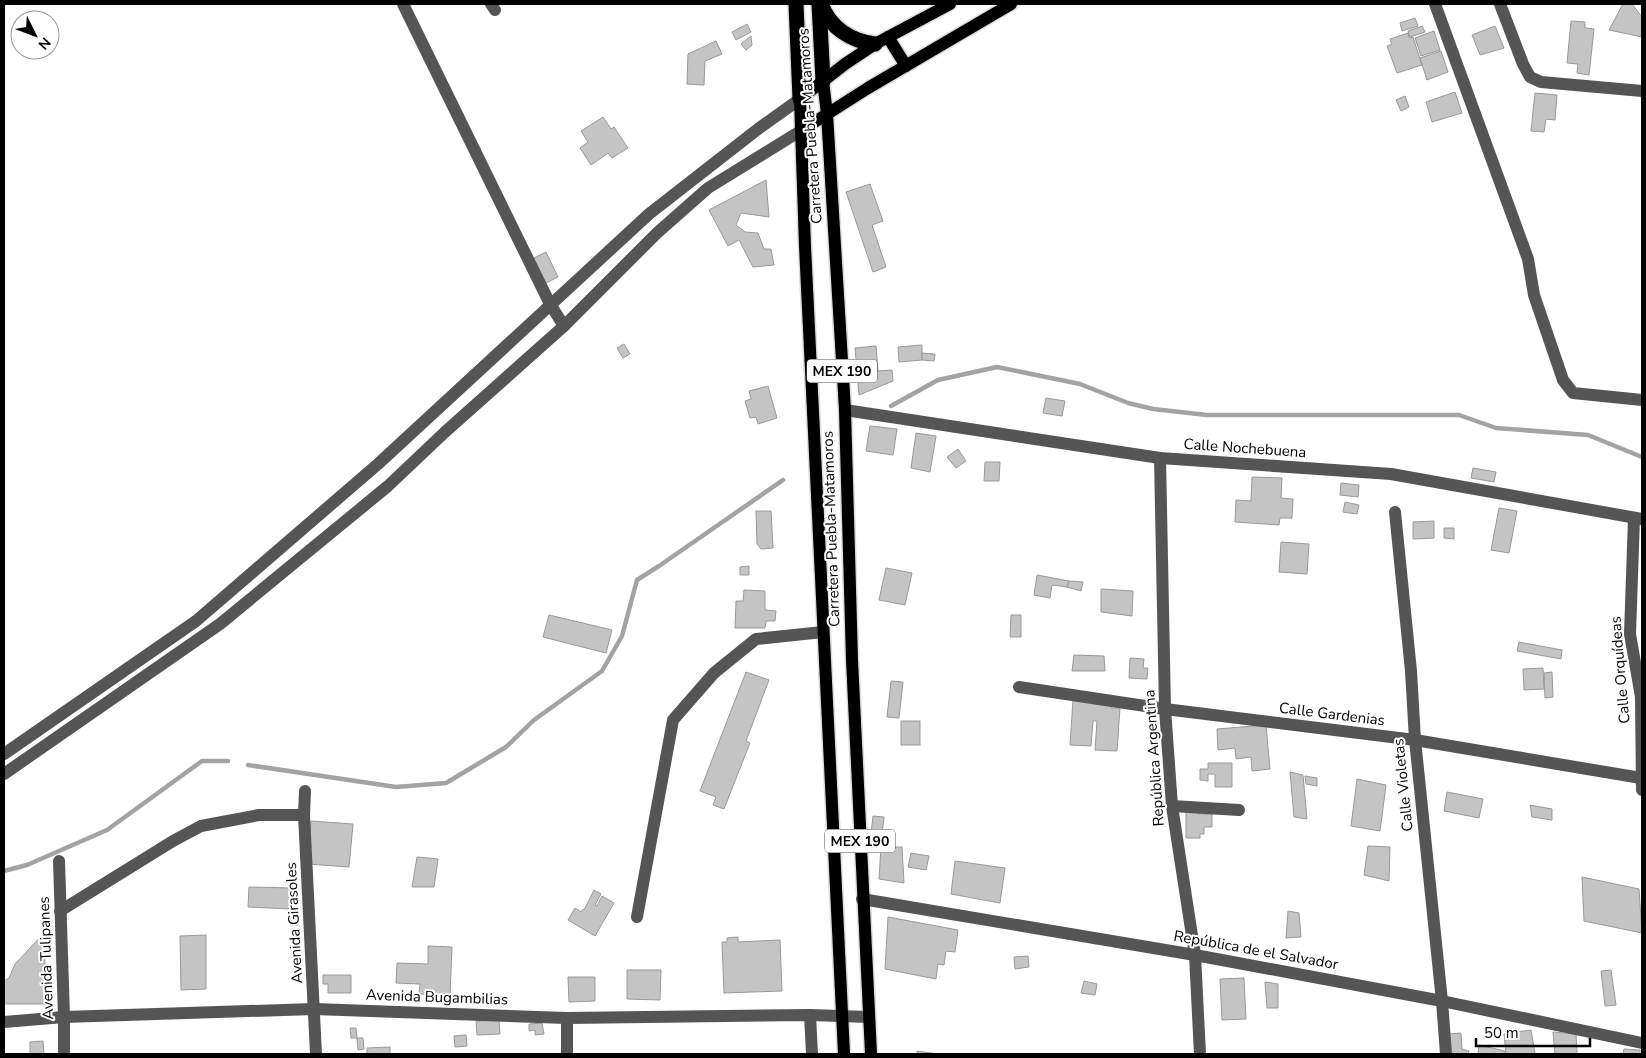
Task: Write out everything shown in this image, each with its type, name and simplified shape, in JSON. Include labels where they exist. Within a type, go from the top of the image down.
[{"type":"highway","name":"Carretera Puebla-Matamoros","points":[[796,4],[800,99]]},
{"type":"highway","name":"Carretera Puebla-Matamoros","points":[[820,4],[823,81]]},
{"type":"highway","points":[[820,4],[841,32],[858,40],[882,41]]},
{"type":"main road","points":[[800,99],[845,64],[882,41],[950,4]]},
{"type":"main road","points":[[802,130],[1011,4]]},
{"type":"main road","points":[[882,41],[906,66]]},
{"type":"main road","name":"Carretera Puebla-Matamoros","points":[[823,81],[827,114],[845,410],[862,899],[871,1054]]},
{"type":"main road","name":"Carretera Puebla-Matamoros","points":[[800,99],[805,246],[844,1054]]},
{"type":"street","points":[[402,4],[550,304],[564,326]]},
{"type":"street","points":[[1435,4],[1528,259],[1534,295],[1563,380],[1573,393],[1642,400]]},
{"type":"street","points":[[1500,4],[1523,64],[1530,76],[1541,82],[1642,91]]},
{"type":"street","points":[[4,754],[196,620],[378,464],[649,214],[800,99]]},
{"type":"street","points":[[4,774],[220,624],[388,486],[445,432],[564,326],[664,226],[708,188],[802,130]]},
{"type":"street","points":[[730,151],[742,167]]},
{"type":"street","name":"Calle Nochebuena","points":[[845,410],[1160,458],[1390,474],[1638,518]]},
{"type":"street","name":"República Argentina","points":[[1160,458],[1165,709],[1172,806],[1195,955],[1200,1054]]},
{"type":"street","name":"Calle Violetas","points":[[1395,512],[1412,671],[1415,740],[1446,1054]]},
{"type":"street","name":"Calle Orquídeas","points":[[1638,518],[1630,634],[1641,697],[1642,784]]},
{"type":"street","points":[[637,918],[673,720],[714,673],[756,639],[823,632]]},
{"type":"street","name":"Calle Gardenias","points":[[1019,687],[1165,709],[1415,740],[1642,784]]},
{"type":"street","name":"Avenida Girasoles","points":[[305,791],[304,814],[316,1054]]},
{"type":"street","points":[[1172,806],[1239,810]]},
{"type":"street","points":[[60,911],[173,841],[201,826],[259,815],[304,814]]},
{"type":"street","name":"Avenida Tulipanes","points":[[59,861],[64,1054]]},
{"type":"street","name":"República de el Salvador","points":[[862,899],[1195,955],[1442,1001],[1642,1043]]},
{"type":"street","name":"Avenida Bugambilias","points":[[4,1022],[64,1017],[314,1009],[567,1018],[810,1015],[869,1017]]},
{"type":"street","points":[[810,1015],[812,1054]]},
{"type":"street","points":[[567,1018],[567,1054]]},
{"type":"building","points":[[1623,4],[1632,4],[1642,17],[1642,37],[1609,30]]},
{"type":"building","points":[[1415,18],[1418,26],[1402,31],[1400,23]]},
{"type":"building","points":[[1571,21],[1585,22],[1585,28],[1594,29],[1589,75],[1577,73],[1578,64],[1567,63]]},
{"type":"building","points":[[747,24],[751,32],[736,40],[732,32]]},
{"type":"building","points":[[1422,26],[1425,32],[1410,37],[1408,31]]},
{"type":"building","points":[[1495,26],[1504,48],[1480,55],[1472,35]]},
{"type":"building","points":[[1434,31],[1440,50],[1421,56],[1415,38]]},
{"type":"building","points":[[1408,33],[1409,38],[1413,37],[1422,65],[1397,73],[1387,46],[1392,44],[1390,39]]},
{"type":"building","points":[[751,36],[752,45],[746,50],[741,44]]},
{"type":"building","points":[[716,41],[722,54],[705,61],[704,85],[687,84],[688,54]]},
{"type":"building","points":[[1441,51],[1448,72],[1427,80],[1420,58]]},
{"type":"building","points":[[1455,92],[1462,113],[1432,122],[1426,102]]},
{"type":"building","points":[[1535,93],[1557,95],[1555,120],[1546,119],[1544,132],[1531,131]]},
{"type":"building","points":[[1405,96],[1409,107],[1401,111],[1396,100]]},
{"type":"building","points":[[603,117],[611,129],[614,127],[628,148],[612,158],[608,153],[591,165],[580,148],[588,142],[581,131]]},
{"type":"building","points":[[766,180],[769,217],[741,213],[736,225],[745,232],[758,233],[764,249],[771,249],[774,265],[753,267],[739,240],[728,246],[709,210]]},
{"type":"building","points":[[870,184],[883,221],[872,225],[886,267],[873,272],[846,192]]},
{"type":"building","points":[[546,252],[558,277],[542,285],[530,260]]},
{"type":"building","points":[[624,344],[630,354],[623,358],[617,348]]},
{"type":"building","points":[[922,345],[922,360],[899,362],[898,347]]},
{"type":"building","points":[[876,346],[878,371],[892,370],[893,381],[859,395],[855,348]]},
{"type":"building","points":[[922,353],[935,354],[934,361],[922,360]]},
{"type":"building","points":[[768,386],[777,418],[758,424],[756,417],[750,418],[745,401],[751,399],[749,391]]},
{"type":"building","points":[[1046,398],[1065,401],[1062,416],[1043,413]]},
{"type":"building","points":[[870,426],[897,429],[893,455],[866,451]]},
{"type":"building","points":[[916,433],[936,436],[930,472],[911,468]]},
{"type":"building","points":[[958,449],[966,461],[956,468],[947,457]]},
{"type":"building","points":[[985,462],[1000,462],[999,481],[984,481]]},
{"type":"building","points":[[1473,468],[1496,472],[1494,482],[1471,478]]},
{"type":"building","points":[[1252,477],[1282,478],[1281,498],[1293,499],[1292,518],[1280,518],[1279,525],[1235,522],[1236,500],[1251,501]]},
{"type":"building","points":[[1341,483],[1359,485],[1358,497],[1340,495]]},
{"type":"building","points":[[1345,502],[1359,505],[1357,514],[1343,512]]},
{"type":"building","points":[[1499,508],[1517,511],[1509,553],[1491,550]]},
{"type":"building","points":[[756,511],[771,511],[773,548],[761,549],[757,544]]},
{"type":"building","points":[[1434,521],[1434,538],[1413,539],[1413,522]]},
{"type":"building","points":[[1444,528],[1454,528],[1454,539],[1444,538]]},
{"type":"building","points":[[1281,542],[1309,544],[1307,574],[1279,572]]},
{"type":"building","points":[[749,566],[749,575],[740,575],[740,567]]},
{"type":"building","points":[[886,568],[912,573],[905,605],[879,600]]},
{"type":"building","points":[[1037,575],[1069,581],[1067,587],[1052,585],[1050,598],[1034,595]]},
{"type":"building","points":[[1069,581],[1083,582],[1081,591],[1067,587]]},
{"type":"building","points":[[1101,589],[1133,591],[1132,616],[1101,612]]},
{"type":"building","points":[[744,590],[765,591],[765,610],[776,611],[775,621],[766,621],[765,628],[735,628],[736,601],[743,601]]},
{"type":"building","points":[[549,615],[612,630],[606,653],[543,637]]},
{"type":"building","points":[[1011,615],[1021,615],[1021,637],[1010,637]]},
{"type":"building","points":[[1519,642],[1562,650],[1561,659],[1517,651]]},
{"type":"building","points":[[1074,655],[1104,656],[1105,671],[1072,671]]},
{"type":"building","points":[[1130,658],[1144,659],[1143,668],[1148,668],[1147,679],[1129,678]]},
{"type":"building","points":[[1543,668],[1544,689],[1524,690],[1523,669]]},
{"type":"building","points":[[746,672],[769,680],[746,741],[750,743],[724,809],[713,805],[716,797],[700,791]]},
{"type":"building","points":[[1552,672],[1553,697],[1545,698],[1544,673]]},
{"type":"building","points":[[891,681],[903,682],[899,718],[887,717]]},
{"type":"building","points":[[1073,700],[1112,702],[1111,708],[1120,708],[1117,751],[1095,750],[1097,721],[1093,721],[1091,746],[1070,745]]},
{"type":"building","points":[[901,721],[920,721],[920,745],[901,745]]},
{"type":"building","points":[[1266,725],[1270,769],[1252,771],[1251,757],[1236,759],[1235,748],[1218,750],[1217,729]]},
{"type":"building","points":[[1208,763],[1232,763],[1232,787],[1215,787],[1215,774],[1208,774],[1208,781],[1200,780],[1200,769],[1208,769]]},
{"type":"building","points":[[1290,772],[1303,775],[1307,819],[1294,817]]},
{"type":"building","points":[[1305,776],[1317,778],[1317,786],[1306,784]]},
{"type":"building","points":[[1357,779],[1386,785],[1380,831],[1351,826]]},
{"type":"building","points":[[1447,792],[1483,799],[1479,818],[1444,811]]},
{"type":"building","points":[[1530,805],[1552,809],[1552,820],[1532,817]]},
{"type":"building","points":[[1186,809],[1198,809],[1198,814],[1212,814],[1212,827],[1204,827],[1204,834],[1200,834],[1200,838],[1186,838]]},
{"type":"building","points":[[873,816],[884,817],[882,834],[871,833]]},
{"type":"building","points":[[311,821],[353,824],[349,867],[308,864]]},
{"type":"building","points":[[1368,846],[1390,847],[1389,881],[1364,875]]},
{"type":"building","points":[[881,847],[902,847],[904,883],[879,879]]},
{"type":"building","points":[[911,853],[929,856],[926,870],[908,867]]},
{"type":"building","points":[[417,857],[438,859],[434,887],[412,887]]},
{"type":"building","points":[[955,861],[1005,868],[1000,903],[951,894]]},
{"type":"building","points":[[1582,877],[1639,889],[1642,933],[1584,921]]},
{"type":"building","points":[[249,887],[292,888],[291,909],[248,907]]},
{"type":"building","points":[[594,890],[601,894],[595,905],[597,906],[602,896],[614,903],[595,936],[568,920],[575,908],[581,912],[584,910]]},
{"type":"building","points":[[1288,911],[1299,913],[1301,937],[1286,938]]},
{"type":"building","points":[[888,917],[958,930],[955,952],[946,951],[944,965],[938,964],[936,979],[885,969]]},
{"type":"building","points":[[45,932],[45,1004],[4,1004],[4,981],[9,978],[15,964]]},
{"type":"building","points":[[206,935],[206,989],[181,990],[180,936]]},
{"type":"building","points":[[738,937],[738,942],[780,940],[782,991],[724,993],[722,942],[727,942],[727,938]]},
{"type":"building","points":[[428,946],[452,947],[450,995],[419,994],[420,984],[396,983],[397,963],[428,964]]},
{"type":"building","points":[[1028,956],[1029,967],[1015,969],[1014,957]]},
{"type":"building","points":[[627,970],[661,970],[660,1000],[627,999]]},
{"type":"building","points":[[1611,970],[1616,1005],[1605,1006],[1601,971]]},
{"type":"building","points":[[323,975],[351,975],[351,993],[328,993],[328,984],[323,984]]},
{"type":"building","points":[[568,977],[595,977],[595,1001],[569,1002]]},
{"type":"building","points":[[1244,978],[1246,1019],[1222,1020],[1220,979]]},
{"type":"building","points":[[1084,981],[1097,984],[1095,995],[1081,993]]},
{"type":"building","points":[[1265,982],[1278,984],[1278,1008],[1267,1008]]},
{"type":"building","points":[[499,1020],[500,1034],[477,1035],[476,1021]]},
{"type":"building","points":[[542,1023],[544,1034],[535,1035],[535,1030],[529,1031],[529,1024]]},
{"type":"building","points":[[350,1028],[356,1028],[357,1038],[351,1038]]},
{"type":"building","points":[[1531,1030],[1535,1054],[1506,1054],[1504,1034]]},
{"type":"building","points":[[1553,1032],[1576,1034],[1577,1054],[1555,1054]]},
{"type":"building","points":[[1461,1033],[1462,1049],[1469,1051],[1468,1054],[1451,1054],[1448,1034]]},
{"type":"building","points":[[466,1035],[467,1046],[455,1047],[454,1036]]},
{"type":"building","points":[[357,1038],[363,1038],[364,1049],[358,1050]]},
{"type":"building","points":[[43,1041],[44,1054],[30,1054],[30,1042]]},
{"type":"building","points":[[1479,1045],[1505,1051],[1505,1054],[1478,1054]]},
{"type":"building","points":[[390,1047],[390,1054],[367,1054],[367,1048]]},
{"type":"building","points":[[1624,1049],[1640,1050],[1640,1054],[1623,1054]]},
{"type":"building","points":[[917,1051],[938,1054],[917,1054]]},
{"type":"waterway","points":[[891,406],[938,380],[997,367],[1080,384],[1128,403],[1153,409],[1207,415],[1459,415],[1496,428],[1588,435],[1642,457]]},
{"type":"waterway","points":[[248,765],[396,787],[446,783],[506,747],[534,720],[602,671],[622,636],[637,580],[783,480]]},
{"type":"waterway","points":[[4,871],[27,865],[107,830],[202,761],[228,761]]}]
